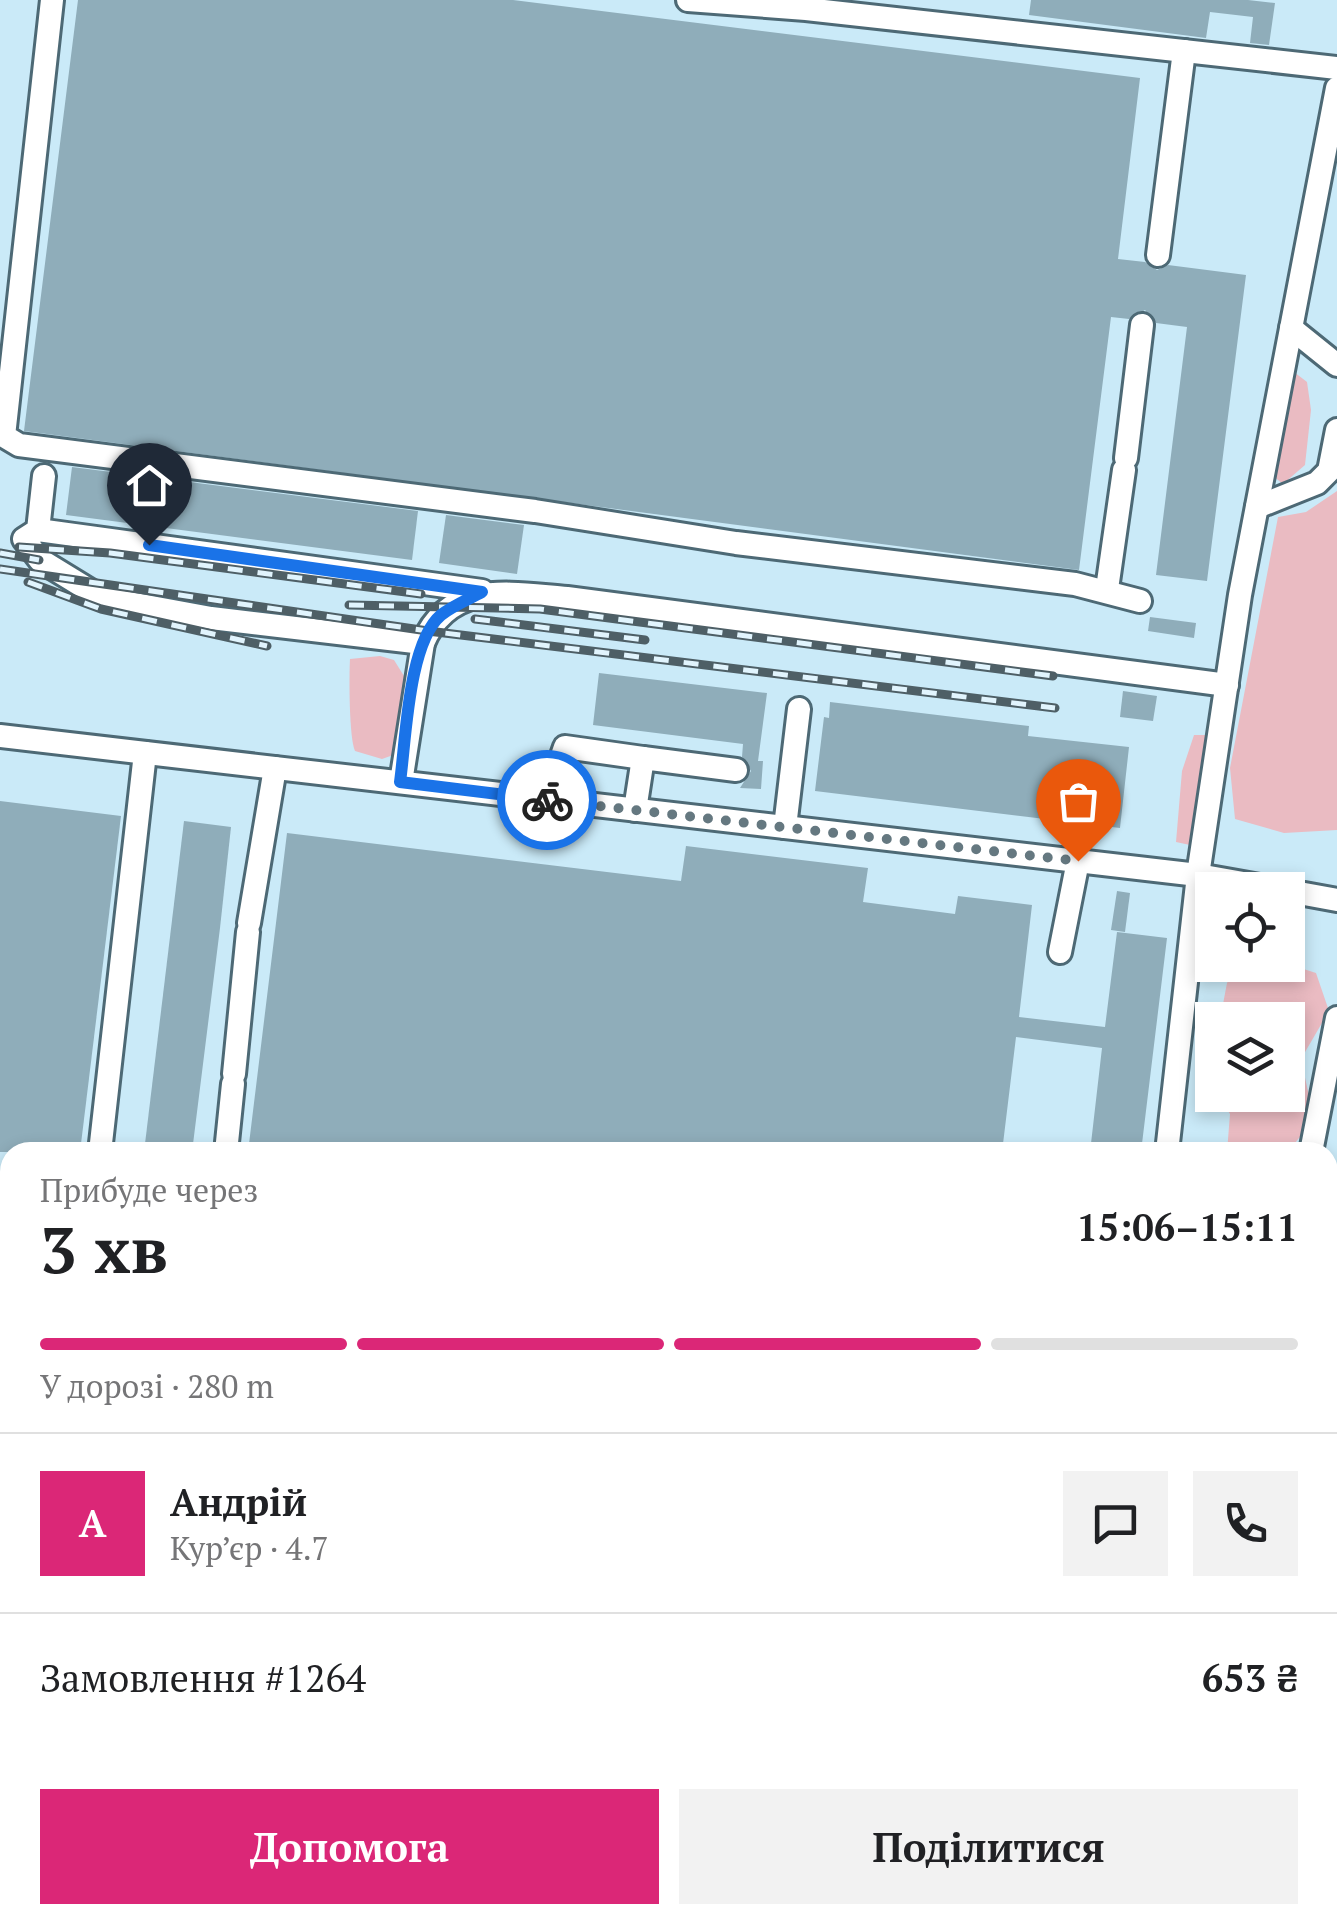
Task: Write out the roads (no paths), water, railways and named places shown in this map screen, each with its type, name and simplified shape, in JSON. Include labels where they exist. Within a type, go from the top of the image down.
[{"type":"street","points":[[52,0],[4,436],[18,445],[1107,590],[1140,601]]},
{"type":"street","points":[[688,0],[1337,68]]},
{"type":"street","points":[[1158,255],[1184,51]]},
{"type":"street","points":[[1198,872],[1257,507],[1337,88]]},
{"type":"street","points":[[1107,590],[1142,325]]},
{"type":"street","points":[[1291,328],[1337,365]]},
{"type":"street","points":[[1257,507],[1317,482],[1329,471],[1337,430]]},
{"type":"street","points":[[38,530],[44,476]]},
{"type":"street","points":[[424,642],[211,618],[102,598],[40,560],[24,539],[38,530],[482,592],[568,598],[1227,686]]},
{"type":"street","points":[[400,782],[424,642],[441,615],[482,592]]},
{"type":"street","points":[[785,827],[799,709]]},
{"type":"street","points":[[0,736],[1195,875]]},
{"type":"street","points":[[546,800],[565,747],[736,770]]},
{"type":"street","points":[[101,1142],[145,753]]},
{"type":"street","points":[[636,810],[643,758]]},
{"type":"street","points":[[227,1142],[248,928],[275,768]]},
{"type":"street","points":[[1060,952],[1078,861]]},
{"type":"street","points":[[1305,894],[1337,900]]},
{"type":"street","points":[[1168,1142],[1195,902]]},
{"type":"street","points":[[1312,1142],[1337,1018]]},
{"type":"railway","points":[[19,547],[110,553],[421,594]]},
{"type":"railway","points":[[0,553],[39,560]]},
{"type":"railway","points":[[0,569],[428,631],[1055,708]]},
{"type":"railway","points":[[28,582],[101,609],[267,646]]},
{"type":"railway","points":[[349,605],[540,609],[1053,676]]},
{"type":"railway","points":[[475,619],[645,640]]}]
